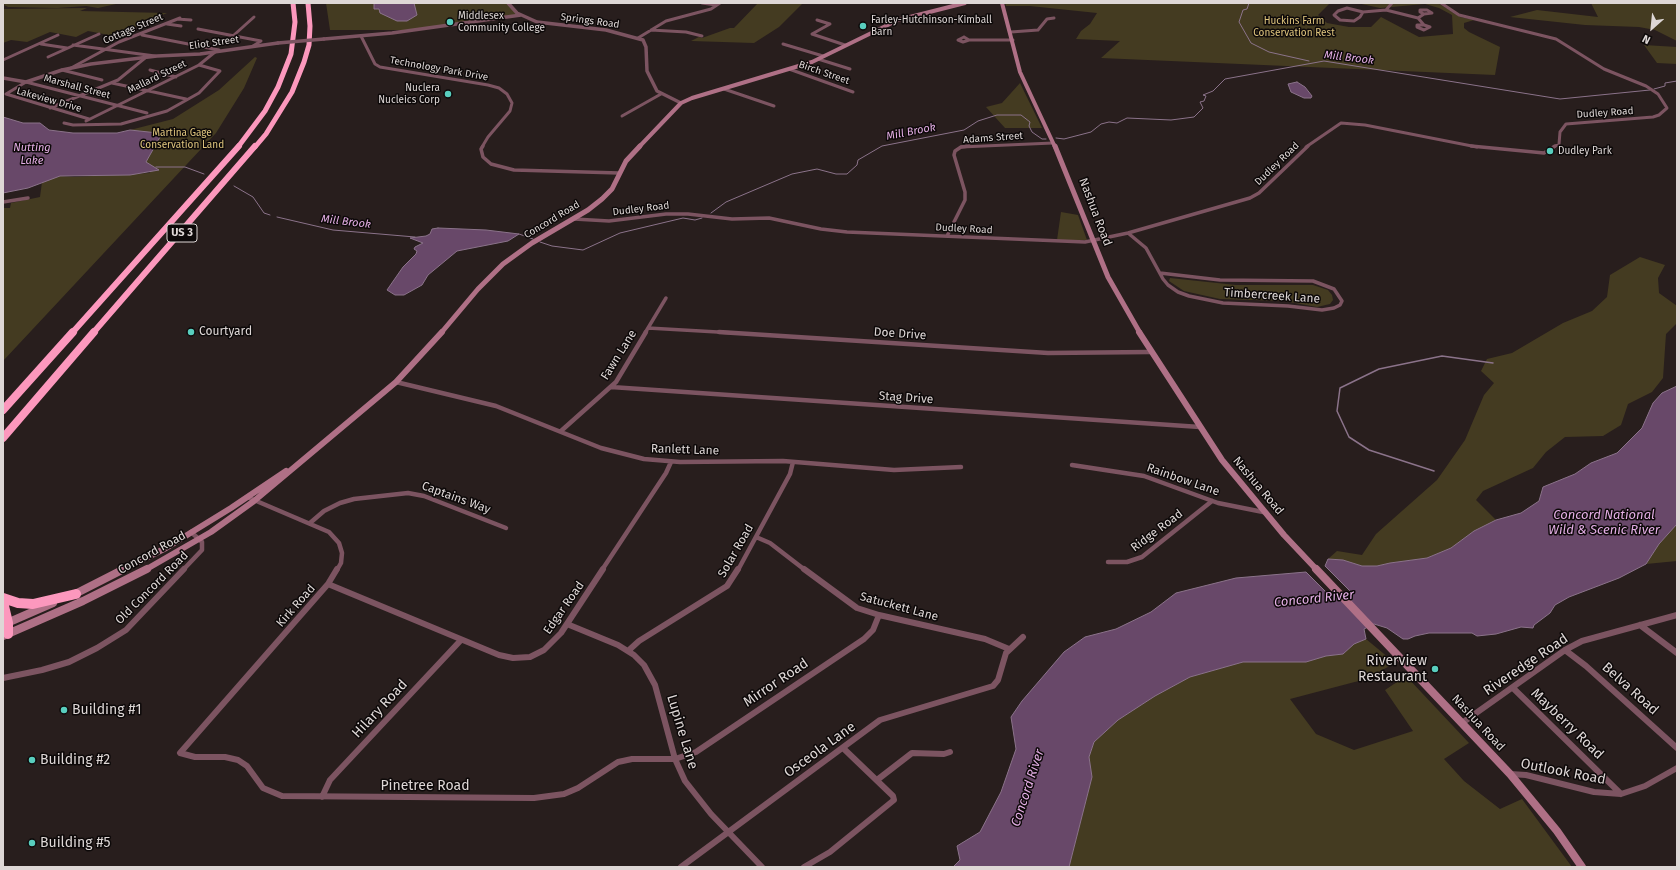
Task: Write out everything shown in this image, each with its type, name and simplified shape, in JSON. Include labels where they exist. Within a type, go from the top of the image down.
[{"type":"highway","name":"US 3","points":[[3,410],[222,165],[261,117],[278,87],[291,54],[295,22],[293,3]]},
{"type":"highway","name":"US 3","points":[[3,438],[250,154],[270,128],[292,92],[304,62],[309,45],[310,26],[308,3]]},
{"type":"highway","points":[[3,446],[31,407]]},
{"type":"highway","points":[[3,598],[18,603],[33,604],[76,594]]},
{"type":"highway","points":[[3,602],[5,629]]},
{"type":"main road","name":"Concord Road","points":[[5,629],[112,587],[199,539],[254,501],[396,382],[437,338],[478,289],[503,264],[532,243],[596,205],[607,194],[622,166],[635,150],[681,103],[692,98],[790,69],[818,59],[898,20],[928,11],[966,3]]},
{"type":"main road","name":"Nashua Road","points":[[1002,3],[1011,32],[1020,72],[1077,197],[1115,290],[1150,352],[1222,460],[1263,512],[1510,774],[1549,821],[1582,867]]},
{"type":"main road","name":"Concord Road","points":[[5,629],[146,559],[296,465]]},
{"type":"street","name":"Springs Road","points":[[508,3],[513,10],[521,15],[543,23],[606,30],[638,38]]},
{"type":"street","points":[[702,3],[716,6]]},
{"type":"street","points":[[681,103],[672,97],[657,91],[647,71],[645,43],[638,38],[670,19],[704,11],[720,3]]},
{"type":"street","points":[[1386,10],[1392,3]]},
{"type":"street","name":"Dudley Road","points":[[574,219],[609,221],[666,214],[688,214],[732,219],[769,218],[832,231],[1050,242],[1094,241],[1256,195],[1305,148],[1338,124],[1343,123],[1413,134],[1468,146],[1544,153],[1559,144],[1560,132],[1566,124],[1653,118],[1667,108],[1658,94],[1646,86],[1604,69],[1556,39],[1459,15],[1441,3]]},
{"type":"street","points":[[1363,12],[1360,17],[1354,21],[1340,20],[1334,15],[1338,11],[1347,8],[1363,12],[1386,10],[1418,18],[1424,25]]},
{"type":"street","points":[[1418,18],[1424,14]]},
{"type":"street","name":"Eliot Street","points":[[6,94],[26,82],[71,68],[157,56],[215,52],[278,43],[430,28],[521,15]]},
{"type":"street","points":[[234,35],[254,16]]},
{"type":"street","points":[[1043,17],[1047,20]]},
{"type":"street","points":[[1011,32],[1036,30],[1041,28],[1047,20],[1054,18]]},
{"type":"street","name":"Cottage Street","points":[[71,68],[122,41],[141,35],[178,19],[191,20]]},
{"type":"street","points":[[817,20],[830,24],[812,34],[845,45]]},
{"type":"street","points":[[167,24],[181,26]]},
{"type":"street","points":[[198,29],[261,41],[253,46]]},
{"type":"street","points":[[651,30],[686,32],[702,36]]},
{"type":"street","points":[[48,57],[99,34]]},
{"type":"street","points":[[3,59],[58,35]]},
{"type":"street","points":[[141,35],[220,51]]},
{"type":"street","name":"Technology Park Drive","points":[[361,36],[375,64],[380,67],[488,85],[499,88],[507,94],[511,99],[512,108],[506,118],[488,137],[481,149],[483,156],[491,164],[514,170],[619,173]]},
{"type":"street","points":[[969,40],[1013,40]]},
{"type":"street","points":[[38,44],[66,48]]},
{"type":"street","points":[[783,44],[823,56]]},
{"type":"street","points":[[73,45],[157,56]]},
{"type":"street","name":"Mallard Street","points":[[81,124],[199,65],[215,52]]},
{"type":"street","points":[[50,108],[112,83],[124,76],[145,58]]},
{"type":"street","points":[[818,59],[850,69]]},
{"type":"street","points":[[64,123],[124,124],[163,113],[199,93],[220,70],[199,65]]},
{"type":"street","name":"Birch Street","points":[[790,69],[853,92]]},
{"type":"street","points":[[62,70],[102,80]]},
{"type":"street","points":[[150,70],[176,77]]},
{"type":"street","name":"Marshall Street","points":[[3,78],[26,82],[147,113]]},
{"type":"street","points":[[112,83],[186,100]]},
{"type":"street","points":[[724,89],[774,106]]},
{"type":"street","name":"Lakeview Drive","points":[[6,94],[89,119]]},
{"type":"street","points":[[622,116],[662,94]]},
{"type":"street","name":"Adams Street","points":[[947,236],[965,200],[965,192],[954,155],[955,151],[961,147],[970,146],[1053,142]]},
{"type":"street","points":[[3,202],[28,198]]},
{"type":"street","name":"Timbercreek Lane","points":[[1128,232],[1144,246],[1160,273],[1168,285],[1178,292],[1211,301],[1322,310],[1334,308],[1340,305],[1342,301],[1340,294],[1334,289],[1313,281],[1220,280],[1160,273]]},
{"type":"street","name":"Fawn Lane","points":[[561,431],[611,387],[620,377],[666,298]]},
{"type":"street","name":"Doe Drive","points":[[648,328],[1043,353],[1150,352]]},
{"type":"street","name":"Ranlett Lane","points":[[396,382],[488,403],[617,453],[670,462],[793,462],[887,469],[961,467]]},
{"type":"street","name":"Stag Drive","points":[[611,387],[1200,427]]},
{"type":"street","name":"Edgar Road","points":[[328,584],[499,655],[513,658],[530,657],[544,650],[556,639],[567,624],[666,473],[670,462]]},
{"type":"street","name":"Solar Road","points":[[628,651],[639,641],[722,590],[735,575],[790,474],[793,462]]},
{"type":"street","name":"Rainbow Lane","points":[[1072,465],[1144,476],[1212,501],[1251,511],[1263,512]]},
{"type":"street","name":"Captains Way","points":[[310,523],[324,511],[340,503],[354,499],[408,493],[424,496],[506,528]]},
{"type":"street","name":"Kirk Road","points":[[180,753],[328,584],[341,563],[341,548],[333,535],[310,523],[247,497]]},
{"type":"street","name":"Ridge Road","points":[[1108,562],[1127,562],[1142,557],[1212,501]]},
{"type":"street","points":[[191,532],[199,539]]},
{"type":"street","name":"Satuckett Lane","points":[[756,537],[770,543],[851,604],[879,615],[985,639],[1009,649]]},
{"type":"street","name":"Old Concord Road","points":[[3,678],[70,662],[119,635],[138,619],[198,557],[204,547],[199,539]]},
{"type":"street","name":"Mirror Road","points":[[675,759],[696,752],[864,638],[873,630],[879,615]]},
{"type":"street","name":"Riveredge Road","points":[[1462,723],[1565,650],[1582,641],[1677,615]]},
{"type":"street","name":"Lupine Lane","points":[[567,624],[598,636],[628,651],[644,665],[652,678],[675,759],[681,774],[691,789],[727,832],[762,867]]},
{"type":"street","points":[[1640,625],[1677,653]]},
{"type":"street","points":[[1009,649],[1023,637]]},
{"type":"street","name":"Hilary Road","points":[[322,797],[330,780],[461,640]]},
{"type":"street","name":"Osceola Lane","points":[[681,867],[888,716],[990,688],[998,680],[1009,649]]},
{"type":"street","name":"Belva Road","points":[[1565,650],[1586,666],[1677,748]]},
{"type":"street","name":"Mayberry Road","points":[[1513,688],[1621,794]]},
{"type":"street","points":[[804,867],[830,852],[864,823],[889,806],[894,800],[893,796],[843,748]]},
{"type":"street","points":[[877,780],[912,753],[944,754],[950,752]]},
{"type":"street","name":"Pinetree Road","points":[[180,753],[195,757],[238,760],[247,766],[263,788],[275,794],[290,797],[550,797],[571,792],[618,762],[632,759],[675,759]]},
{"type":"street","name":"Outlook Road","points":[[1510,774],[1526,775],[1594,792],[1621,794],[1645,786],[1677,768]]},
{"type":"green space","points":[[5,3],[150,3],[116,4],[98,8],[86,6],[57,8],[8,7],[4,5]]},
{"type":"green space","points":[[326,3],[508,3],[521,15],[413,30],[330,30]]},
{"type":"green space","points":[[758,3],[803,3],[779,27],[754,43],[691,41],[699,37],[702,38],[734,28]]},
{"type":"green space","name":"Huckins Farm Conservation Rest","points":[[1005,3],[1330,3],[1318,15],[1327,23],[1349,27],[1371,27],[1381,17],[1419,37],[1453,34],[1452,15],[1439,8],[1425,4],[1380,8],[1357,3],[1438,3],[1460,17],[1474,20],[1464,23],[1464,28],[1469,32],[1500,47],[1495,75],[1101,58],[1120,41],[1076,39],[1081,31],[1090,24],[1097,13],[1030,6],[1006,6]]},
{"type":"green space","points":[[1591,3],[1677,3],[1677,41],[1655,30],[1639,27],[1585,25],[1510,17],[1537,10],[1598,17]]},
{"type":"green space","points":[[87,8],[80,11],[167,13],[114,36],[88,31],[76,37],[50,32],[27,42],[11,40],[3,43],[3,9]]},
{"type":"green space","points":[[1644,45],[1677,47],[1677,64],[1657,63]]},
{"type":"green space","name":"Martina Gage Conservation Land","points":[[255,57],[257,58],[244,88],[216,133],[3,361],[3,208],[10,208],[11,203],[40,197],[42,182],[50,178],[60,176],[74,177],[150,173],[146,162],[161,134],[130,130],[173,119],[219,90]]},
{"type":"green space","points":[[1020,83],[1042,128],[1005,128],[986,107],[1002,103]]},
{"type":"green space","points":[[1061,212],[1078,215],[1087,240],[1057,240]]},
{"type":"green space","points":[[1640,257],[1665,265],[1658,278],[1659,293],[1677,306],[1677,323],[1666,334],[1663,378],[1652,392],[1628,404],[1621,425],[1603,436],[1565,437],[1546,452],[1533,468],[1483,491],[1476,500],[1496,520],[1474,531],[1451,548],[1427,558],[1377,566],[1362,566],[1343,560],[1328,559],[1337,551],[1362,555],[1376,534],[1437,480],[1465,440],[1484,395],[1494,383],[1481,371],[1487,359],[1512,353],[1563,323],[1592,311],[1607,297],[1610,275]]},
{"type":"green space","points":[[1170,278],[1236,285],[1313,285],[1328,290],[1332,295],[1333,300],[1330,304],[1317,307],[1284,301],[1220,299],[1184,291],[1169,281]]},
{"type":"green space","points":[[1677,524],[1677,561],[1646,564],[1659,544]]},
{"type":"green space","points":[[1366,639],[1395,663],[1366,679],[1290,699],[1316,734],[1354,750],[1413,731],[1385,690],[1406,676],[1469,743],[1444,759],[1464,781],[1500,809],[1522,799],[1572,867],[1069,867],[1092,777],[1089,757],[1094,742],[1118,720],[1155,696],[1190,677],[1243,662],[1306,662],[1326,656],[1343,654],[1354,644]]},
{"type":"water","points":[[374,3],[414,3],[417,15],[407,21],[397,21],[380,13],[379,9],[374,9]]},
{"type":"water","points":[[1297,82],[1305,87],[1312,96],[1311,98],[1304,98],[1291,92],[1288,84]]},
{"type":"water","name":"Nutting Lake","points":[[3,117],[23,123],[40,123],[49,130],[73,133],[117,133],[130,130],[161,134],[146,162],[159,170],[130,175],[60,176],[28,188],[3,193]]},
{"type":"water","points":[[432,229],[486,230],[519,234],[508,241],[457,251],[428,275],[422,285],[404,295],[395,295],[387,290],[403,267],[416,254],[417,251],[414,249],[415,247],[423,243],[410,238],[426,236],[430,234]]},
{"type":"water","name":"Concord National Wild & Scenic River","points":[[1677,386],[1677,524],[1659,544],[1646,564],[1619,578],[1569,597],[1555,605],[1550,613],[1534,625],[1533,628],[1521,627],[1496,634],[1477,636],[1472,633],[1429,633],[1403,639],[1387,628],[1374,624],[1364,629],[1366,639],[1354,644],[1343,654],[1326,656],[1306,662],[1243,662],[1190,677],[1155,696],[1118,720],[1094,742],[1089,757],[1092,777],[1069,867],[953,867],[960,860],[957,846],[980,832],[1001,792],[1016,749],[1011,717],[1022,701],[1064,652],[1085,637],[1116,629],[1151,612],[1176,593],[1236,578],[1306,572],[1333,599],[1348,595],[1351,592],[1325,566],[1328,559],[1343,560],[1362,566],[1377,566],[1427,558],[1451,548],[1474,531],[1496,520],[1521,513],[1539,501],[1543,487],[1575,474],[1591,463],[1617,453],[1642,428],[1653,403],[1662,393]]},
{"type":"waterway","points":[[1249,3],[1247,9],[1243,10],[1239,22],[1251,43],[1269,52],[1309,61]]},
{"type":"waterway","name":"Mill Brook","points":[[1056,138],[1064,139],[1091,132],[1101,124],[1109,122],[1117,123],[1127,118],[1171,120],[1194,117],[1203,108],[1200,102],[1204,101],[1206,96],[1203,95],[1213,91],[1225,79],[1324,61],[1560,99],[1650,90]]},
{"type":"waterway","name":"Mill Brook","points":[[1654,89],[1665,86],[1665,83],[1677,81]]},
{"type":"waterway","name":"Mill Brook","points":[[711,213],[726,202],[792,174],[817,169],[836,174],[847,174],[857,165],[858,160],[882,146],[964,130],[978,121],[997,115],[1021,115],[1030,122],[1029,126],[1032,132],[1042,139],[1046,139]]},
{"type":"waterway","name":"Mill Brook","points":[[156,167],[185,167],[204,174]]},
{"type":"waterway","name":"Mill Brook","points":[[234,186],[253,197],[264,213],[270,215]]},
{"type":"waterway","name":"Mill Brook","points":[[277,217],[333,230],[415,237]]},
{"type":"waterway","name":"Mill Brook","points":[[540,242],[552,246],[583,250],[620,233],[683,218],[695,220],[702,218]]},
{"type":"waterway","name":"Mill Brook","points":[[519,234],[533,239]]},
{"type":"waterway","points":[[1434,471],[1369,450],[1349,437],[1337,411],[1340,388],[1379,369],[1442,356],[1493,363]]},
{"type":"place","name":"Middlesex Community College","points":[[450,22]]},
{"type":"place","name":"Farley-Hutchinson-Kimball Barn","points":[[863,26]]},
{"type":"place","name":"Nuclera Nucleics Corp","points":[[448,94]]},
{"type":"place","name":"Dudley Park","points":[[1550,151]]},
{"type":"place","name":"Courtyard","points":[[191,332]]},
{"type":"place","name":"Riverview Restaurant","points":[[1435,669]]},
{"type":"place","name":"Building #1","points":[[64,710]]},
{"type":"place","name":"Building #2","points":[[32,760]]},
{"type":"place","name":"Building #5","points":[[32,843]]},
{"type":"water label","name":"Concord River","points":[[1314,599]]},
{"type":"water label","name":"Concord River","points":[[1028,788]]}]
